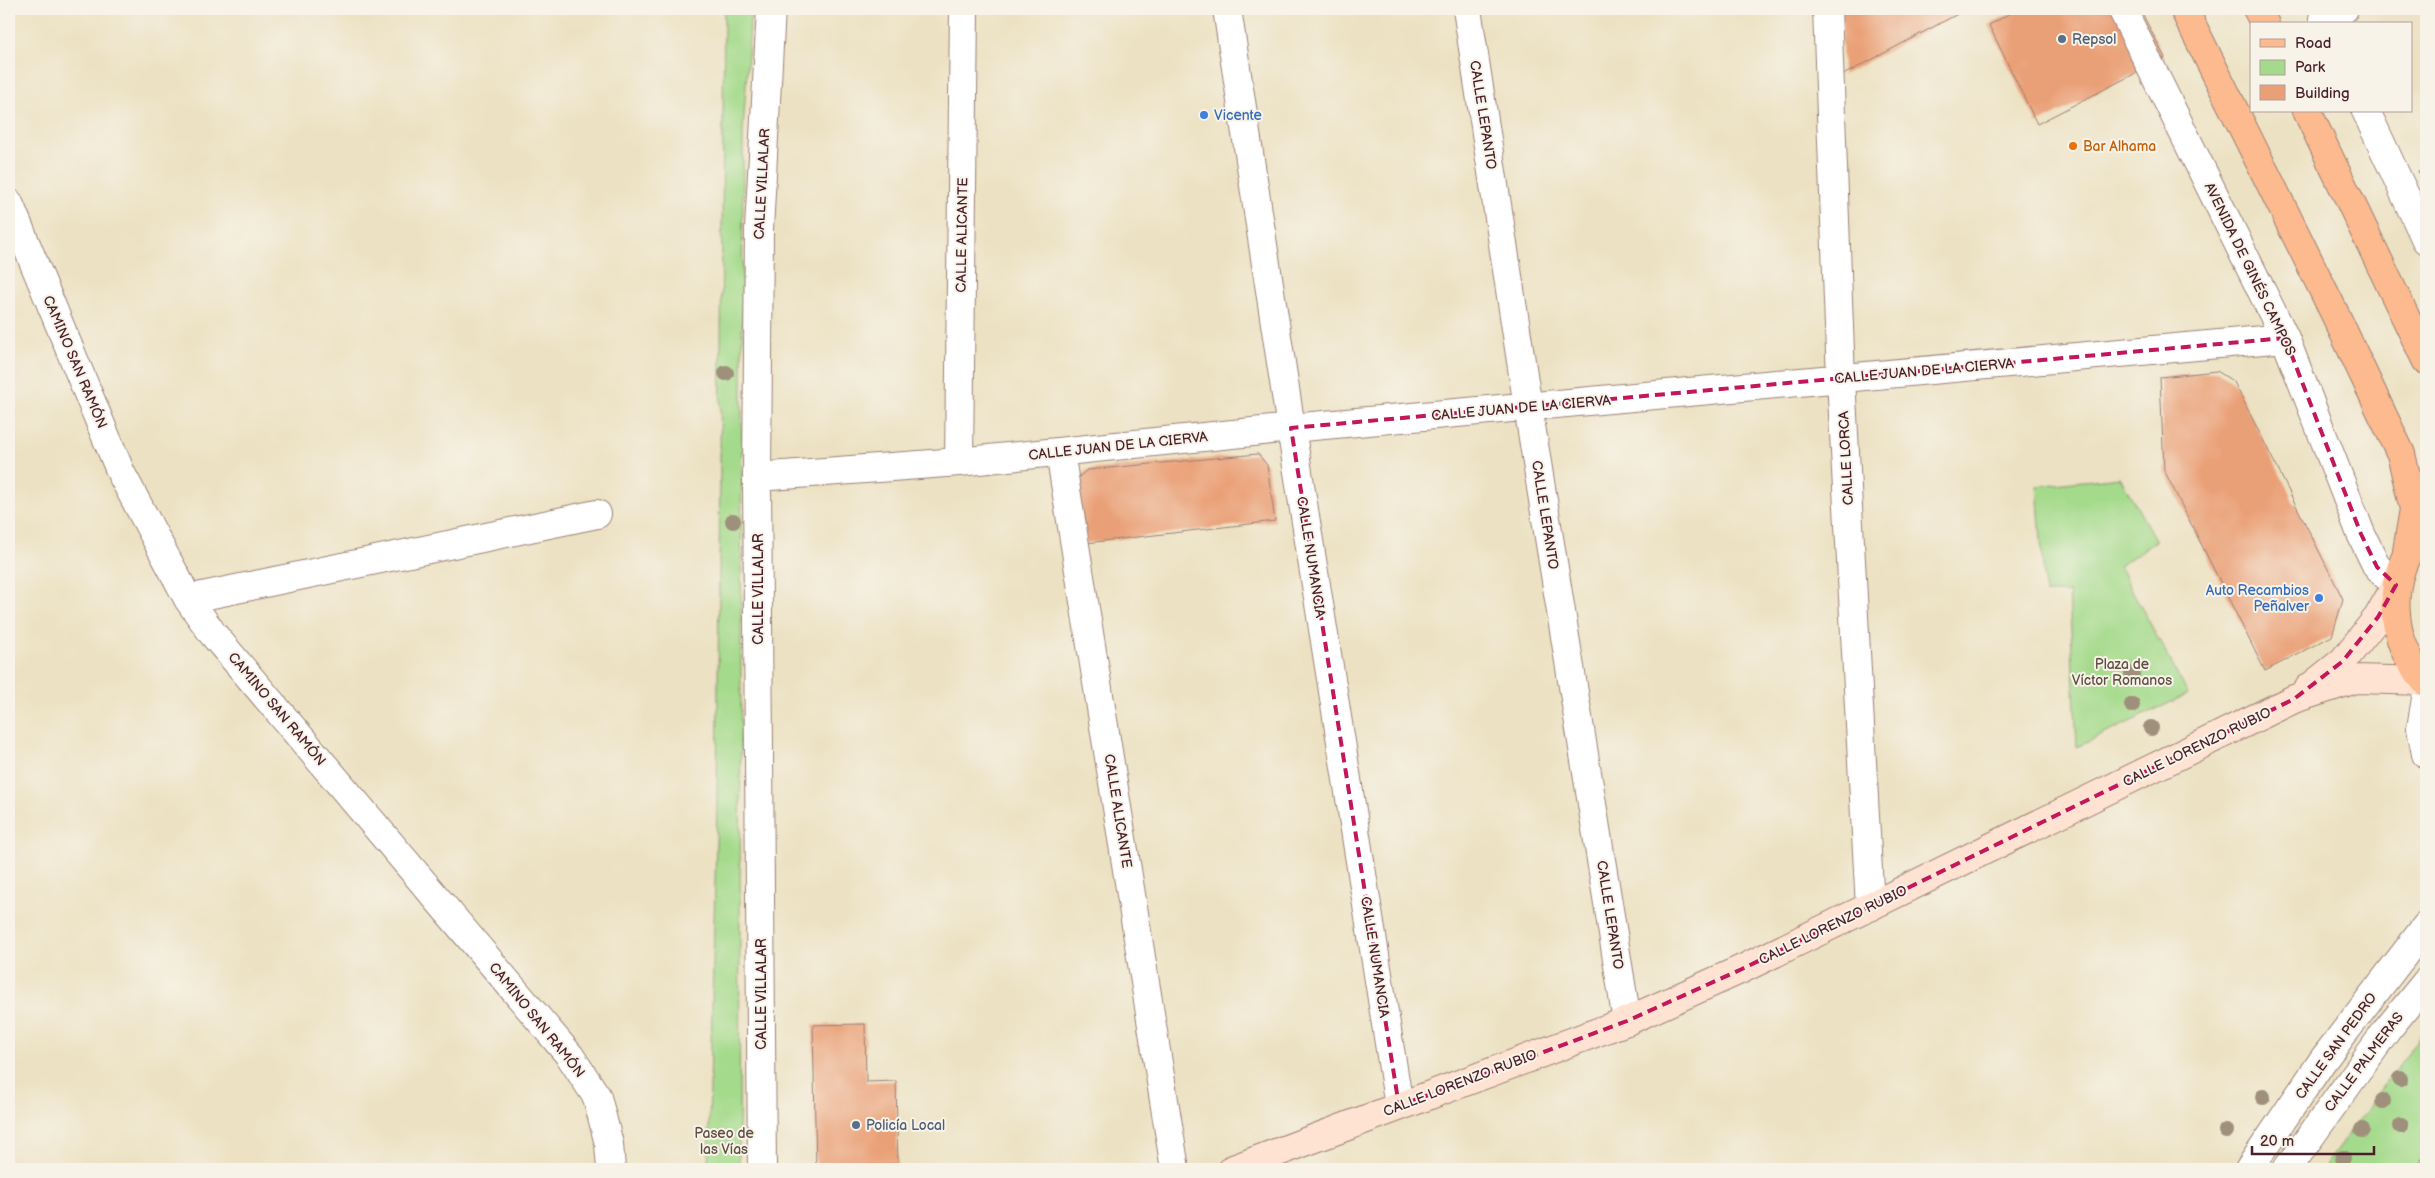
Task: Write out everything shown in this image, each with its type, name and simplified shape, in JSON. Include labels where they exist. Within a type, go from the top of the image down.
[{"type":"main road","points":[[2184,9],[2336,316],[2401,454],[2414,509],[2407,551],[2396,585],[2378,617],[2343,661],[2294,699]]},
{"type":"main road","points":[[2257,9],[2264,22]]},
{"type":"main road","points":[[2307,112],[2426,360]]},
{"type":"main road","points":[[2407,551],[2426,525]]},
{"type":"main road","points":[[2396,585],[2395,619],[2405,652],[2426,687]]},
{"type":"main road","name":"CALLE LORENZO RUBIO","points":[[1234,1169],[1627,1021],[1870,907],[2294,699],[2356,679],[2426,687]]},
{"type":"street","name":"CALLE VILLALAR","points":[[762,1169],[757,477],[760,229],[771,9]]},
{"type":"street","name":"CALLE ALICANTE","points":[[959,462],[964,9]]},
{"type":"street","name":"CALLE NUMANCIA","points":[[1227,9],[1291,428],[1399,1106]]},
{"type":"street","name":"CALLE LEPANTO","points":[[1467,9],[1528,408],[1627,1021]]},
{"type":"street","name":"CALLE LORCA","points":[[1827,9],[1841,379],[1870,907]]},
{"type":"street","name":"AVENIDA DE GINÉS CAMPOS","points":[[2122,9],[2286,338],[2361,534],[2377,567],[2396,585]]},
{"type":"street","points":[[2366,112],[2426,240]]},
{"type":"street","name":"CAMINO SAN RAMÓN","points":[[9,203],[121,472],[188,599],[213,634],[570,1056],[597,1097],[609,1144],[611,1169]]},
{"type":"street","name":"CALLE JUAN DE LA CIERVA","points":[[757,477],[959,462],[1291,428],[2286,338]]},
{"type":"street","name":"CALLE ALICANTE","points":[[1060,452],[1176,1169]]},
{"type":"street","points":[[188,599],[597,514]]},
{"type":"street","points":[[2426,687],[2421,728],[2426,754]]},
{"type":"street","name":"CALLE SAN PEDRO","points":[[2249,1169],[2323,1060],[2426,926]]},
{"type":"street","name":"CALLE PALMERAS","points":[[2287,1169],[2387,1030],[2426,982]]},
{"type":"path","points":[[2417,1169],[2426,1152]]},
{"type":"path","points":[[2420,1162],[2426,1169]]},
{"type":"highlighted area","points":[[2285,338],[2361,534],[2377,567],[2396,585],[2378,617],[2343,661],[2294,699],[1742,969],[1627,1021],[1399,1106],[1291,428]]},
{"type":"green space","name":"Paseo de las Vías","points":[[724,9],[751,9],[743,131],[739,1169],[708,1169],[717,802]]},
{"type":"green space","name":"Plaza de Víctor Romanos","points":[[2120,477],[2156,541],[2119,566],[2188,694],[2077,747],[2069,593],[2045,593],[2037,486]]},
{"type":"green space","points":[[2426,1028],[2426,1169],[2323,1169]]},
{"type":"building","points":[[1841,9],[1967,9],[1843,75]]},
{"type":"building","points":[[2018,9],[2140,9],[2165,58],[2037,124],[1989,25]]},
{"type":"building","points":[[2426,169],[2426,188],[2418,172]]},
{"type":"building","points":[[2217,371],[2234,382],[2343,599],[2332,636],[2265,671],[2164,470],[2160,377]]},
{"type":"building","points":[[1258,454],[1267,465],[1275,521],[1086,543],[1073,482],[1087,470]]},
{"type":"building","name":"Policía Local","points":[[865,1024],[866,1082],[896,1081],[898,1169],[816,1169],[813,1025]]},
{"type":"place","name":"Repsol","points":[[2062,39]]},
{"type":"place","name":"Vicente","points":[[1204,115]]},
{"type":"place","name":"Bar Alhama","points":[[2073,146]]},
{"type":"place","name":"Auto Recambios Peñalver","points":[[2319,598]]},
{"type":"place","name":"Policía Local","points":[[856,1125]]}]
